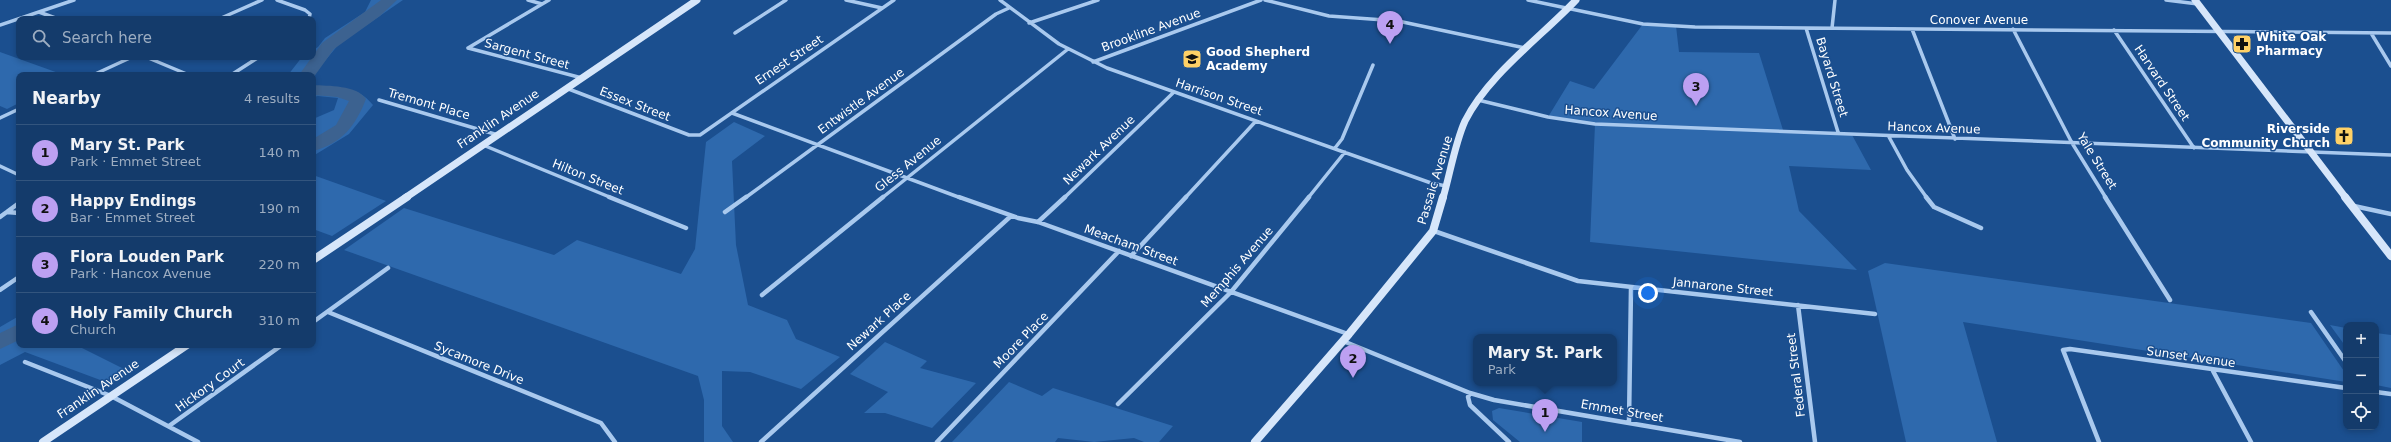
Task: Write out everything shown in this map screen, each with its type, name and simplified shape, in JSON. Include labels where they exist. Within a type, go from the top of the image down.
[{"type":"street","points":[[27,16],[74,0]]},
{"type":"street","points":[[226,16],[262,0]]},
{"type":"street","points":[[277,0],[305,10],[310,14],[310,16]]},
{"type":"street","points":[[528,0],[542,4],[549,0]]},
{"type":"street","name":"Franklin Avenue","points":[[316,258],[697,0]]},
{"type":"street","points":[[735,33],[786,0]]},
{"type":"street","points":[[846,0],[882,8]]},
{"type":"street","name":"Ernest Street","points":[[697,136],[704,134],[894,0]]},
{"type":"street","name":"Harrison Street","points":[[1000,0],[1029,23],[1068,49],[1094,62],[1174,92],[1431,183],[1446,186]]},
{"type":"street","points":[[1029,23],[1098,0]]},
{"type":"street","name":"Brookline Avenue","points":[[1094,62],[1261,0]]},
{"type":"street","points":[[1264,0],[1336,17],[1398,21],[1527,49]]},
{"type":"street","name":"Conover Avenue","points":[[1528,0],[1643,24],[1721,28],[2391,33]]},
{"type":"street","name":"Passaic Avenue","points":[[1255,442],[1349,334],[1433,230],[1465,122],[1478,100],[1576,0]]},
{"type":"street","points":[[1832,28],[1836,0]]},
{"type":"street","points":[[2166,0],[2197,2],[2391,256]]},
{"type":"street","name":"Sargent Street","points":[[542,4],[468,48],[582,78]]},
{"type":"street","name":"Entwistle Avenue","points":[[725,212],[996,14],[1009,8]]},
{"type":"street","points":[[39,12],[50,16]]},
{"type":"street","points":[[0,25],[16,20]]},
{"type":"street","name":"Bayard Street","points":[[1806,28],[1838,132]]},
{"type":"street","points":[[1912,29],[1955,139]]},
{"type":"street","name":"Yale Street","points":[[2013,29],[2072,143],[2170,300]]},
{"type":"street","name":"Harvard Street","points":[[2114,30],[2194,148]]},
{"type":"street","points":[[2371,33],[2391,66]]},
{"type":"street","name":"Gless Avenue","points":[[762,295],[1058,55],[1068,49]]},
{"type":"street","points":[[100,72],[126,60]]},
{"type":"street","points":[[153,60],[183,72]]},
{"type":"street","points":[[236,72],[254,60]]},
{"type":"street","points":[[1335,148],[1342,139],[1373,65]]},
{"type":"street","name":"Essex Street","points":[[566,88],[689,135],[697,136]]},
{"type":"street","name":"Newark Avenue","points":[[1038,222],[1174,92]]},
{"type":"street","name":"Tremont Place","points":[[379,100],[498,135]]},
{"type":"street","name":"Hancox Avenue","points":[[1478,100],[1548,118],[1588,124],[1838,132],[1889,137],[2391,156]]},
{"type":"street","points":[[0,118],[16,110]]},
{"type":"street","name":"Meacham Street","points":[[732,113],[744,120],[818,145],[1011,216],[1038,222],[1349,334]]},
{"type":"street","points":[[1132,256],[1256,121]]},
{"type":"street","points":[[1889,137],[1907,170],[1934,207],[1981,228]]},
{"type":"street","name":"Hilton Street","points":[[483,145],[686,228]]},
{"type":"street","name":"Memphis Avenue","points":[[1118,404],[1231,292],[1345,152]]},
{"type":"street","points":[[0,166],[16,174]]},
{"type":"street","points":[[0,217],[16,205]]},
{"type":"street","points":[[2352,206],[2391,214]]},
{"type":"street","points":[[7,212],[16,213]]},
{"type":"street","name":"Newark Place","points":[[761,442],[1011,216]]},
{"type":"street","name":"Jannarone Street","points":[[1433,230],[1578,281],[1875,314]]},
{"type":"street","name":"Moore Place","points":[[937,442],[1120,252]]},
{"type":"street","points":[[316,320],[388,268]]},
{"type":"street","points":[[0,290],[16,279]]},
{"type":"street","points":[[1629,422],[1631,288]]},
{"type":"street","name":"Federal Street","points":[[1798,305],[1815,442]]},
{"type":"street","name":"Sycamore Drive","points":[[328,312],[601,423],[615,442]]},
{"type":"street","points":[[2311,312],[2343,358]]},
{"type":"street","name":"Emmet Street","points":[[1343,341],[1470,393],[1502,401],[1740,442]]},
{"type":"street","name":"Franklin Avenue","points":[[43,442],[183,348]]},
{"type":"street","name":"Hickory Court","points":[[169,426],[278,348]]},
{"type":"street","name":"Sunset Avenue","points":[[2098,442],[2063,350],[2070,349],[2343,388]]},
{"type":"street","points":[[25,362],[111,396],[198,442]]},
{"type":"street","points":[[2213,370],[2251,442]]},
{"type":"street","points":[[2379,392],[2391,394]]},
{"type":"street","points":[[1470,393],[1468,397],[1470,404],[1508,442]]},
{"type":"shaded area","points":[[371,0],[403,0],[339,44],[316,72],[290,72],[300,60],[316,60],[316,48],[325,38],[365,12]]},
{"type":"shaded area","points":[[1643,24],[1676,26],[1679,52],[1759,53],[1783,130],[1851,133],[1871,170],[1789,166],[1799,211],[1857,270],[1590,242],[1595,124],[1548,117],[1570,81],[1594,89]]},
{"type":"shaded area","points":[[0,52],[16,58],[16,60],[22,60],[56,72],[16,72],[16,104],[7,109],[0,106]]},
{"type":"shaded area","points":[[316,86],[346,89],[360,93],[373,105],[349,134],[316,154],[316,118],[334,110],[338,98],[316,96]]},
{"type":"shaded area","points":[[734,122],[765,136],[732,161],[736,245],[748,305],[787,320],[796,339],[840,357],[801,389],[750,372],[722,371],[722,426],[733,442],[704,442],[704,400],[698,376],[344,250],[404,208],[554,255],[577,240],[681,274],[695,249],[706,142]]},
{"type":"shaded area","points":[[316,176],[386,201],[332,236],[316,230]]},
{"type":"shaded area","points":[[1885,263],[2311,323],[2343,370],[2343,382],[1963,322],[1997,442],[1906,442],[1868,271]]},
{"type":"shaded area","points":[[16,318],[16,348],[82,348],[130,372],[111,384],[25,352],[0,365],[0,327]]},
{"type":"shaded area","points":[[2330,325],[2343,327],[2343,343]]},
{"type":"shaded area","points":[[2379,333],[2391,335],[2391,388],[2379,386]]},
{"type":"shaded area","points":[[885,342],[927,361],[920,368],[976,383],[932,428],[885,413],[864,413],[888,392],[850,374]]},
{"type":"shaded area","points":[[1009,382],[1042,396],[1053,388],[1173,426],[1159,442],[1144,442],[1134,438],[1094,442],[1058,438],[1055,442],[952,442]]},
{"type":"shaded area","points":[[1499,408],[1582,422],[1582,442],[1520,442],[1493,420],[1492,411]]},
{"type":"waterway","points":[[309,72],[328,46],[375,13],[390,0]]},
{"type":"waterway","points":[[316,90],[340,92],[358,99],[350,117],[342,129],[331,137],[316,144]]},
{"type":"waterway","points":[[0,342],[16,333]]},
{"type":"place","name":"Holy Family Church","points":[[1390,44]]},
{"type":"place","name":"White Oak Pharmacy","points":[[2242,44]]},
{"type":"place","name":"Good Shepherd Academy","points":[[1192,59]]},
{"type":"place","name":"Flora Louden Park","points":[[1696,106]]},
{"type":"place","name":"Riverside Community Church","points":[[2344,136]]},
{"type":"place","name":"Happy Endings","points":[[1353,378]]},
{"type":"place","name":"Mary St. Park","points":[[1545,432]]}]
